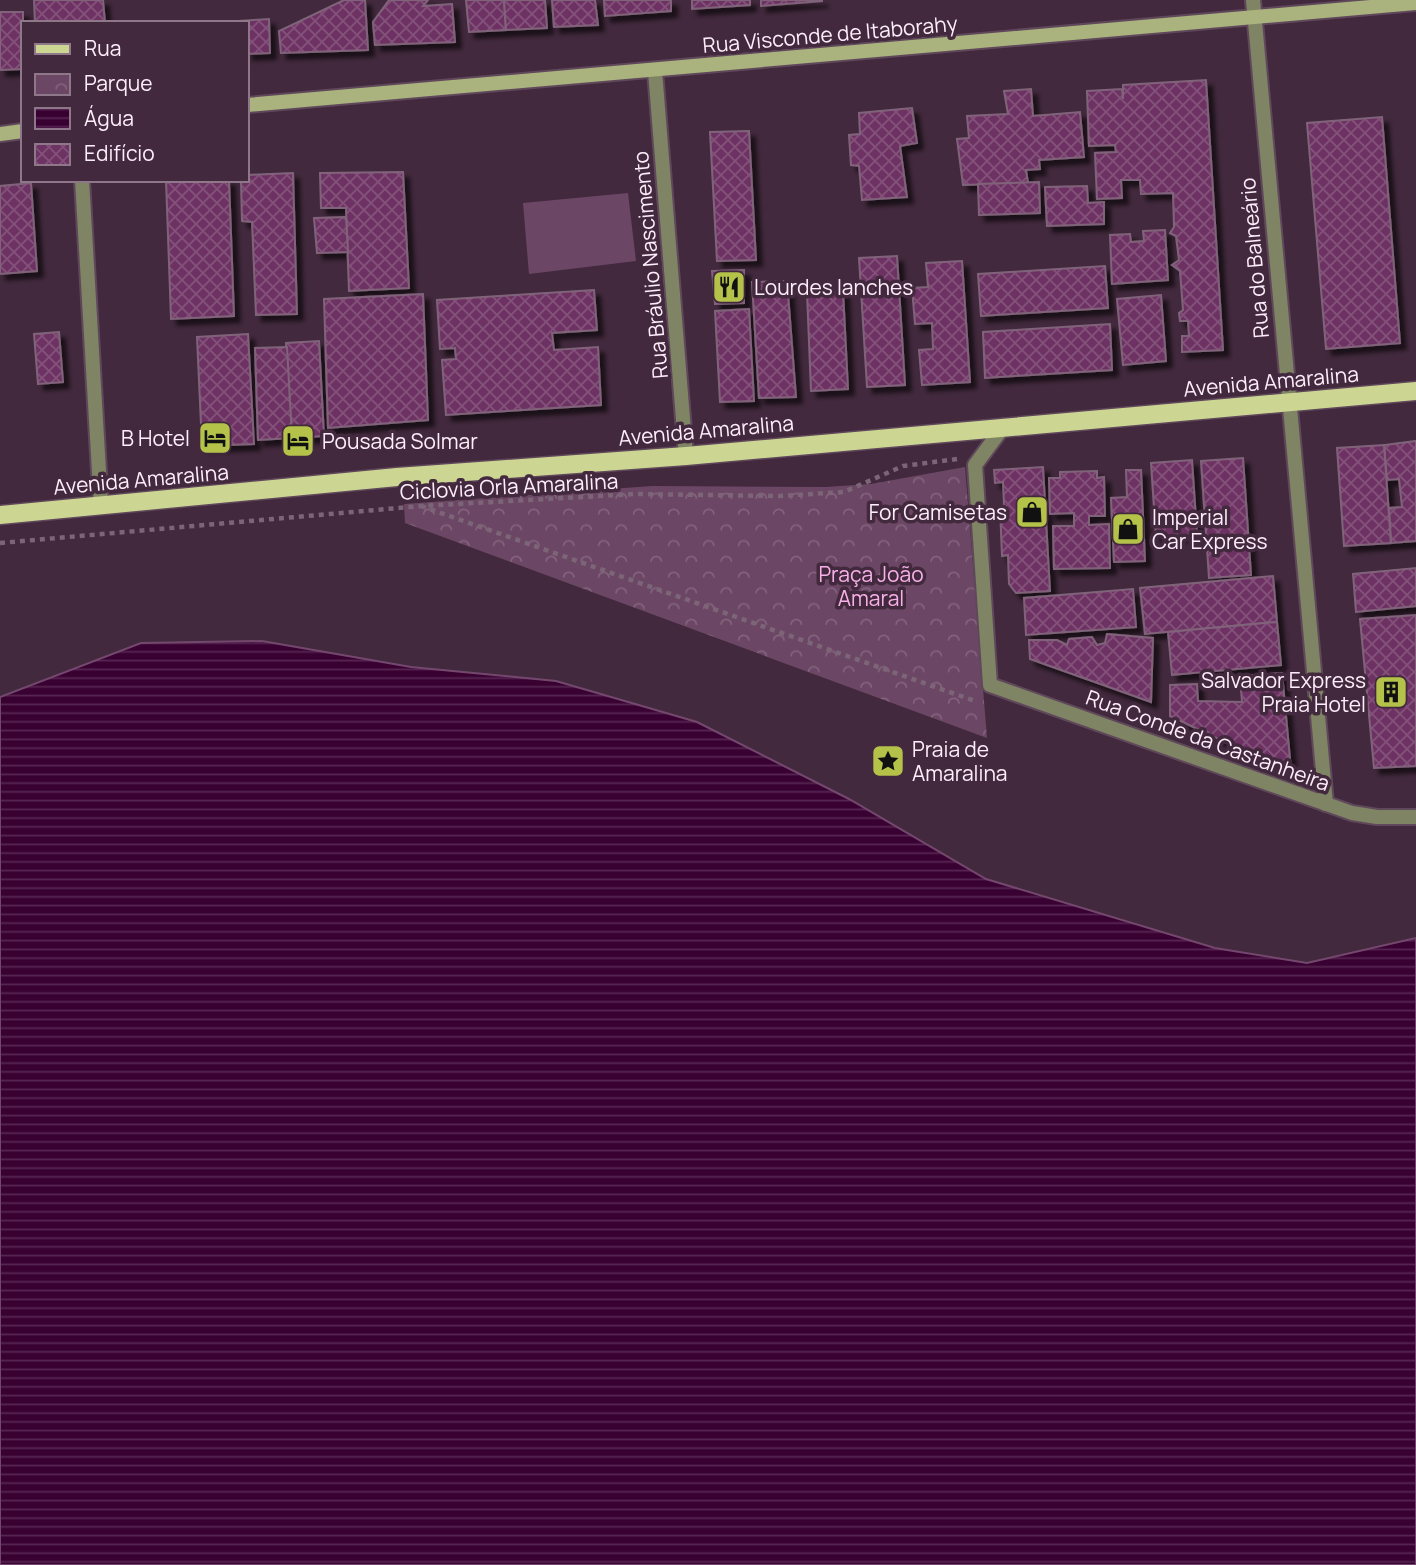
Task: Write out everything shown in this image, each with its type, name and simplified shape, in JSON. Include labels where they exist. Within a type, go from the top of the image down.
[{"type":"main road","name":"Avenida Amaralina","points":[[0,515],[397,477],[686,456],[1416,391]]},
{"type":"street","name":"Rua do Balneário","points":[[1253,0],[1326,804]]},
{"type":"street","name":"Rua Visconde de Itaborahy","points":[[248,105],[1416,3]]},
{"type":"street","name":"Rua Bráulio Nascimento","points":[[655,71],[686,456]]},
{"type":"street","points":[[0,134],[21,131]]},
{"type":"street","points":[[82,182],[101,506]]},
{"type":"street","name":"Rua Conde da Castanheira","points":[[1004,426],[975,465],[989,685],[1326,804],[1377,817],[1416,817]]},
{"type":"path","name":"Ciclovia Orla Amaralina","points":[[0,543],[421,506],[635,494],[780,496],[844,492],[903,466],[956,459],[966,452]]},
{"type":"path","points":[[421,506],[977,702]]},
{"type":"green space","points":[[628,193],[636,261],[529,274],[523,203]]},
{"type":"green space","name":"Praça João Amaral","points":[[965,467],[987,738],[405,523],[404,504],[652,486],[826,487],[871,484]]},
{"type":"water","points":[[262,641],[411,667],[556,681],[697,722],[849,799],[986,879],[1215,948],[1307,963],[1416,938],[1416,1565],[0,1565],[0,697],[141,643]]},
{"type":"building","points":[[34,0],[103,0],[105,21],[35,21]]},
{"type":"building","points":[[344,0],[365,0],[368,50],[281,53],[279,31]]},
{"type":"building","points":[[389,0],[428,0],[423,6],[452,4],[455,42],[375,45],[373,22]]},
{"type":"building","points":[[466,0],[504,0],[506,30],[469,32]]},
{"type":"building","points":[[504,0],[545,0],[547,28],[506,30]]},
{"type":"building","points":[[552,0],[595,0],[598,25],[554,27]]},
{"type":"building","points":[[604,0],[671,0],[671,11],[605,16]]},
{"type":"building","points":[[692,0],[750,0],[750,5],[692,9]]},
{"type":"building","points":[[761,0],[822,0],[822,1],[761,6]]},
{"type":"building","points":[[0,12],[23,12],[21,69],[0,70]]},
{"type":"building","points":[[269,19],[270,53],[248,54],[248,21],[239,21]]},
{"type":"building","points":[[1206,80],[1223,350],[1182,352],[1182,336],[1189,336],[1188,321],[1180,321],[1179,313],[1183,310],[1180,271],[1172,265],[1179,260],[1176,236],[1170,233],[1174,227],[1173,193],[1141,194],[1140,180],[1121,180],[1122,198],[1097,199],[1095,153],[1116,152],[1115,145],[1089,146],[1087,91],[1122,89],[1123,99],[1123,85]]},
{"type":"building","points":[[1031,89],[1033,116],[1080,112],[1084,157],[1039,160],[1040,169],[1026,170],[1028,183],[963,185],[957,139],[969,138],[967,116],[1008,114],[1004,91]]},
{"type":"building","points":[[912,108],[917,143],[900,146],[907,197],[862,200],[859,166],[851,165],[849,135],[860,134],[859,113]]},
{"type":"building","points":[[1382,117],[1400,343],[1326,349],[1307,123]]},
{"type":"building","points":[[749,131],[756,260],[717,261],[710,132]]},
{"type":"building","points":[[403,172],[409,288],[349,291],[346,208],[321,208],[320,173]]},
{"type":"building","points":[[293,173],[297,314],[256,315],[252,222],[242,221],[241,182],[248,182],[248,175]]},
{"type":"building","points":[[166,182],[229,182],[234,316],[171,319]]},
{"type":"building","points":[[1039,182],[1040,213],[979,215],[978,184]]},
{"type":"building","points":[[31,183],[37,271],[0,274],[0,186]]},
{"type":"building","points":[[1087,186],[1088,203],[1104,202],[1104,224],[1047,226],[1045,187]]},
{"type":"building","points":[[346,217],[348,252],[317,253],[314,218]]},
{"type":"building","points":[[1165,230],[1168,280],[1112,284],[1110,235],[1130,234],[1131,242],[1144,241],[1143,231]]},
{"type":"building","points":[[897,256],[905,385],[867,387],[859,258]]},
{"type":"building","points":[[962,261],[970,382],[922,385],[919,350],[933,349],[932,323],[915,324],[912,288],[928,287],[926,263]]},
{"type":"building","points":[[1105,266],[1108,308],[981,316],[978,274]]},
{"type":"building","name":"Lourdes lanches","points":[[744,270],[744,303],[715,304],[712,271]]},
{"type":"building","points":[[787,281],[796,397],[759,398],[752,282]]},
{"type":"building","points":[[594,290],[597,330],[552,333],[554,350],[598,347],[601,405],[446,415],[442,360],[456,359],[455,348],[440,349],[437,300]]},
{"type":"building","points":[[843,291],[848,389],[811,391],[807,293]]},
{"type":"building","points":[[423,294],[428,420],[328,428],[324,299]]},
{"type":"building","points":[[1161,295],[1166,361],[1123,365],[1117,299]]},
{"type":"building","points":[[749,309],[754,401],[720,402],[715,311]]},
{"type":"building","points":[[1110,324],[1112,370],[985,378],[983,332]]},
{"type":"building","points":[[59,332],[63,382],[38,384],[34,334]]},
{"type":"building","points":[[248,334],[254,444],[202,446],[197,337]]},
{"type":"building","points":[[319,341],[324,436],[292,438],[286,343]]},
{"type":"building","points":[[287,347],[292,438],[258,440],[255,348]]},
{"type":"building","points":[[1416,441],[1416,541],[1391,543],[1389,508],[1402,507],[1399,479],[1387,480],[1384,445]]},
{"type":"building","points":[[1384,445],[1391,543],[1344,546],[1337,448]]},
{"type":"building","points":[[1243,458],[1251,575],[1209,578],[1201,461]]},
{"type":"building","points":[[1192,460],[1197,534],[1156,537],[1151,463]]},
{"type":"building","points":[[1043,467],[1050,591],[1016,593],[1009,584],[1008,555],[1002,556],[1000,507],[1004,505],[1003,482],[995,483],[994,470]]},
{"type":"building","name":"Imperial Car Express","points":[[1126,470],[1141,470],[1145,561],[1114,562],[1111,498],[1127,497]]},
{"type":"building","points":[[1097,471],[1097,478],[1104,477],[1105,516],[1089,516],[1089,525],[1109,524],[1110,568],[1054,569],[1053,526],[1074,526],[1074,513],[1050,514],[1049,478],[1060,478],[1060,472]]},
{"type":"building","points":[[1416,568],[1416,606],[1356,612],[1353,574]]},
{"type":"building","points":[[1273,576],[1277,622],[1145,634],[1140,588]]},
{"type":"building","points":[[1133,589],[1136,627],[1026,635],[1024,598]]},
{"type":"building","name":"Salvador Express Praia Hotel","points":[[1416,615],[1416,766],[1374,768],[1360,619]]},
{"type":"building","points":[[1277,622],[1281,665],[1172,675],[1168,632]]},
{"type":"building","points":[[1107,634],[1153,638],[1151,702],[1030,659],[1029,640],[1057,640],[1067,645],[1069,639],[1092,637],[1097,645],[1105,643]]},
{"type":"building","points":[[1282,673],[1290,759],[1288,766],[1282,769],[1170,716],[1170,685],[1197,684],[1198,701],[1242,702],[1240,676]]},
{"type":"place","name":"Lourdes lanches","points":[[729,287]]},
{"type":"place","name":"B Hotel","points":[[215,438]]},
{"type":"place","name":"Pousada Solmar","points":[[298,441]]},
{"type":"place","name":"For Camisetas","points":[[1032,512]]},
{"type":"place","name":"Imperial Car Express","points":[[1128,529]]},
{"type":"place","name":"Salvador Express Praia Hotel","points":[[1391,692]]},
{"type":"place","name":"Praia de Amaralina","points":[[888,761]]}]
